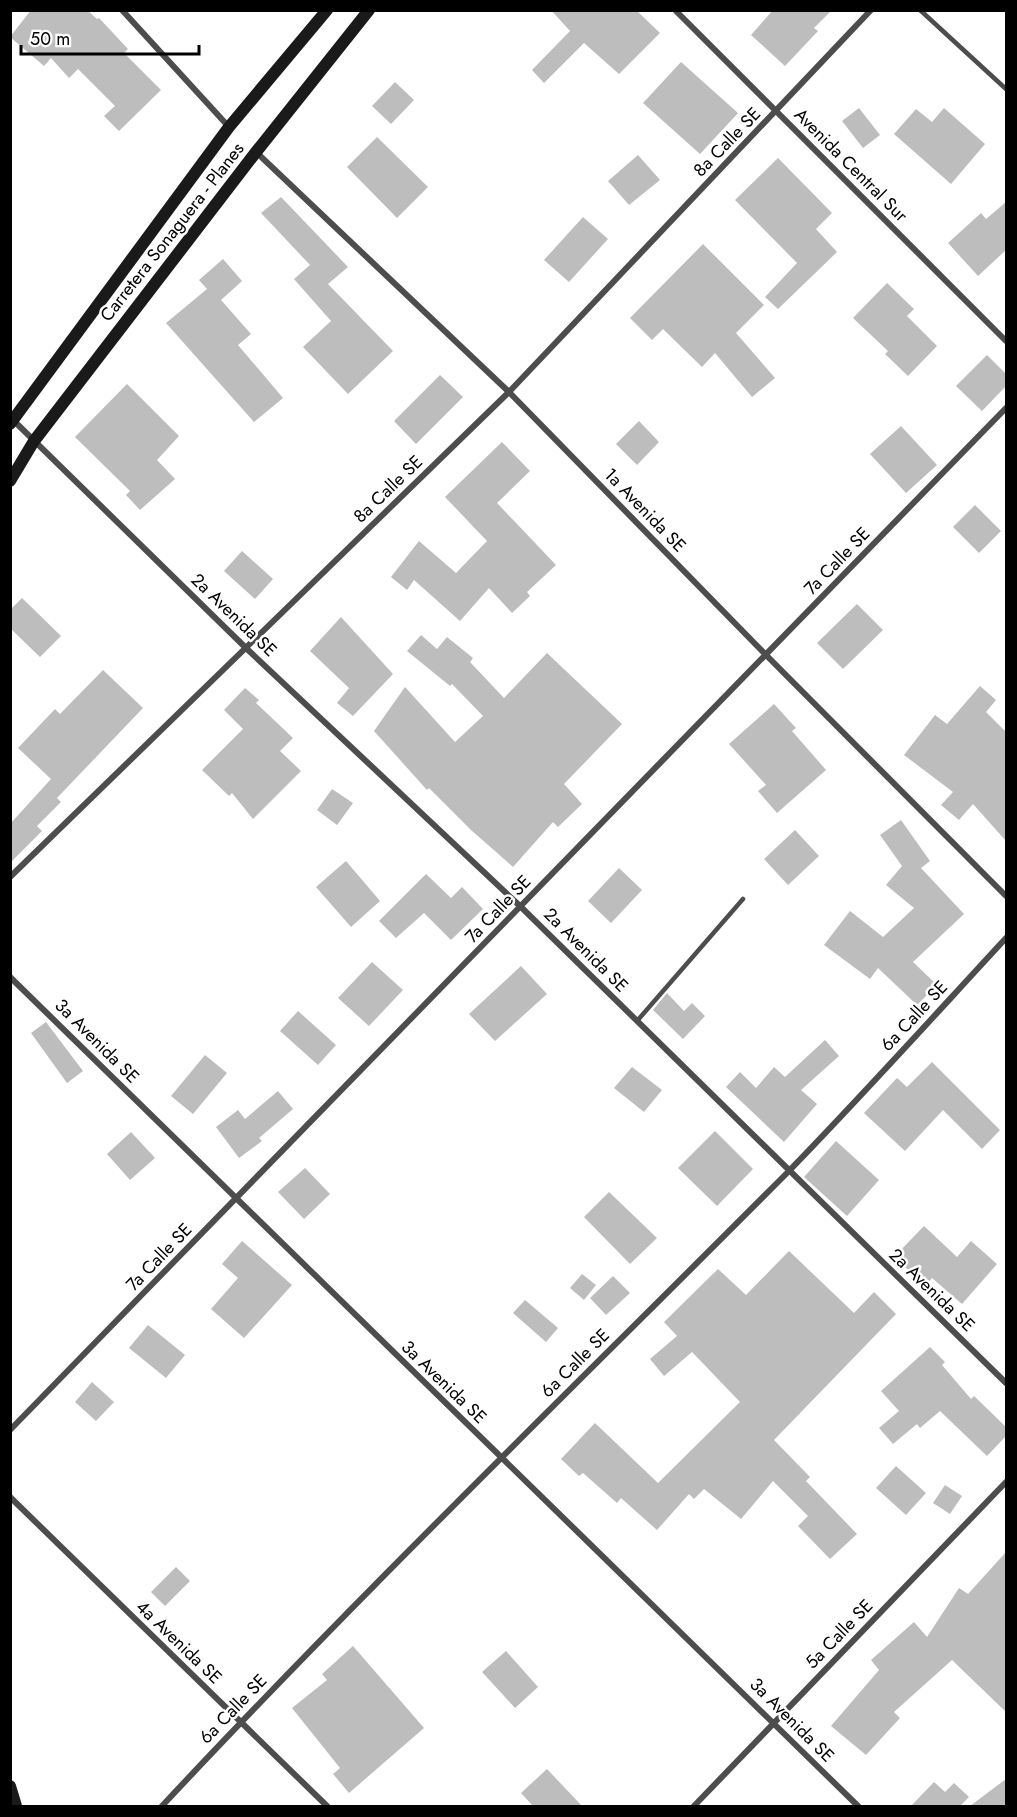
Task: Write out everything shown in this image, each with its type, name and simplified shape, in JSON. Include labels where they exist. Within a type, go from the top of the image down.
[{"type":"main road","name":"Carretera Sonaguera - Planes","points":[[11,421],[230,128],[327,10]]},
{"type":"main road","name":"Carretera Sonaguera - Planes","points":[[10,481],[34,441],[256,152],[369,10]]},
{"type":"main road","points":[[10,1786],[16,1806]]},
{"type":"street","points":[[122,10],[230,128]]},
{"type":"street","name":"Avenida Central Sur","points":[[675,10],[1006,341]]},
{"type":"street","name":"8a Calle SE","points":[[10,878],[509,392],[872,10]]},
{"type":"street","name":"1a Avenida SE","points":[[256,152],[509,392],[1006,896]]},
{"type":"street","name":"7a Calle SE","points":[[10,1430],[1006,408]]},
{"type":"street","name":"2a Avenida SE","points":[[11,421],[246,648],[521,907],[1006,1383]]},
{"type":"street","name":"6a Calle SE","points":[[162,1806],[240,1723],[500,1458],[788,1171],[1006,938]]},
{"type":"street","name":"3a Avenida SE","points":[[10,977],[858,1806]]},
{"type":"street","name":"5a Calle SE","points":[[694,1806],[1006,1482]]},
{"type":"street","name":"4a Avenida SE","points":[[10,1497],[327,1806]]},
{"type":"lane","points":[[920,10],[1006,89]]},
{"type":"lane","points":[[637,1022],[743,899]]},
{"type":"building","points":[[31,10],[87,10],[97,19],[99,18],[128,49],[124,53],[161,90],[119,131],[104,116],[115,106],[78,69],[69,78],[51,58],[44,66],[10,37]]},
{"type":"building","points":[[551,10],[636,10],[660,33],[619,74],[584,43],[544,83],[532,70],[570,31]]},
{"type":"building","points":[[773,10],[832,10],[814,28],[818,31],[785,66],[751,35]]},
{"type":"building","points":[[681,62],[738,113],[700,154],[643,103]]},
{"type":"building","points":[[395,82],[414,100],[391,124],[372,106]]},
{"type":"building","points":[[859,108],[880,135],[863,148],[842,121]]},
{"type":"building","points":[[944,108],[985,144],[951,184],[894,134],[916,109],[932,122]]},
{"type":"building","points":[[377,137],[428,187],[397,218],[347,167]]},
{"type":"building","points":[[638,155],[660,180],[629,205],[608,181]]},
{"type":"building","points":[[778,158],[832,213],[816,229],[837,252],[778,309],[765,297],[797,263],[735,200]]},
{"type":"building","points":[[281,197],[348,267],[328,284],[393,351],[348,394],[303,347],[331,321],[294,279],[310,265],[261,213]]},
{"type":"building","points":[[1006,202],[1006,250],[978,276],[948,243],[981,213],[986,219]]},
{"type":"building","points":[[583,217],[608,239],[569,282],[544,260]]},
{"type":"building","points":[[703,244],[764,305],[736,333],[775,378],[752,397],[715,353],[702,367],[663,329],[652,340],[630,318]]},
{"type":"building","points":[[223,259],[242,281],[221,300],[251,334],[238,345],[283,398],[254,422],[166,323],[207,289],[199,280]]},
{"type":"building","points":[[887,283],[914,309],[907,316],[937,346],[908,376],[885,354],[888,351],[853,318]]},
{"type":"building","points":[[987,355],[1006,374],[1006,386],[982,411],[956,386]]},
{"type":"building","points":[[440,375],[463,397],[416,444],[394,421]]},
{"type":"building","points":[[127,384],[179,436],[157,460],[175,479],[140,510],[126,495],[130,491],[75,437]]},
{"type":"building","points":[[639,421],[659,442],[637,465],[616,444]]},
{"type":"building","points":[[901,426],[937,465],[906,493],[870,454]]},
{"type":"building","points":[[502,442],[530,471],[497,503],[556,565],[527,592],[530,596],[512,613],[489,588],[460,621],[414,580],[407,590],[391,577],[419,541],[456,573],[487,541],[445,497]]},
{"type":"building","points":[[975,505],[1001,531],[979,553],[953,527]]},
{"type":"building","points":[[242,551],[273,579],[255,599],[224,571]]},
{"type":"building","points":[[22,598],[61,636],[40,657],[10,628],[10,610]]},
{"type":"building","points":[[857,604],[883,630],[843,669],[817,643]]},
{"type":"building","points":[[341,617],[393,674],[353,716],[337,703],[349,688],[310,651]]},
{"type":"building","points":[[421,635],[437,649],[447,637],[473,658],[470,662],[504,698],[547,653],[622,724],[564,784],[582,804],[558,827],[553,822],[513,867],[471,830],[429,788],[427,790],[374,731],[405,687],[455,742],[483,716],[452,684],[450,686],[407,651]]},
{"type":"building","points":[[103,670],[143,708],[57,798],[61,802],[37,826],[42,831],[10,863],[10,824],[51,779],[18,748],[55,709],[60,714]]},
{"type":"building","points":[[980,686],[996,700],[986,712],[1006,732],[1006,841],[973,804],[959,820],[941,805],[953,792],[904,755],[935,715],[947,724]]},
{"type":"building","points":[[245,688],[259,700],[256,703],[293,738],[280,751],[301,771],[253,819],[232,793],[229,796],[202,770],[243,729],[224,710]]},
{"type":"building","points":[[774,704],[796,728],[792,731],[826,770],[777,813],[758,791],[766,785],[729,744]]},
{"type":"building","points":[[332,789],[353,803],[337,825],[317,810]]},
{"type":"building","points":[[901,820],[930,861],[921,868],[964,914],[913,962],[937,985],[917,1005],[878,968],[870,979],[824,945],[850,911],[883,937],[914,908],[886,885],[902,866],[880,835]]},
{"type":"building","points":[[795,830],[819,856],[788,885],[764,859]]},
{"type":"building","points":[[346,861],[380,901],[351,927],[316,887]]},
{"type":"building","points":[[619,868],[642,890],[611,923],[588,901]]},
{"type":"building","points":[[426,874],[451,898],[462,887],[483,909],[451,940],[424,913],[396,938],[379,921]]},
{"type":"building","points":[[372,962],[403,990],[369,1026],[338,998]]},
{"type":"building","points":[[521,966],[547,994],[495,1041],[469,1014]]},
{"type":"building","points":[[667,993],[684,1011],[692,1003],[705,1016],[683,1039],[653,1010]]},
{"type":"building","points":[[298,1011],[336,1045],[318,1065],[280,1031]]},
{"type":"building","points":[[46,1022],[83,1071],[67,1083],[31,1033]]},
{"type":"building","points":[[825,1040],[839,1056],[801,1090],[817,1104],[784,1142],[726,1087],[740,1072],[756,1088],[774,1067],[785,1077]]},
{"type":"building","points":[[205,1055],[227,1073],[193,1114],[171,1096]]},
{"type":"building","points":[[932,1062],[1000,1130],[982,1149],[943,1110],[905,1151],[864,1113],[897,1078],[907,1087]]},
{"type":"building","points":[[632,1067],[662,1090],[644,1112],[614,1088]]},
{"type":"building","points":[[278,1091],[293,1109],[259,1138],[262,1141],[239,1158],[216,1127],[238,1110],[245,1119]]},
{"type":"building","points":[[715,1131],[753,1169],[717,1206],[678,1168]]},
{"type":"building","points":[[131,1132],[155,1158],[130,1180],[107,1154]]},
{"type":"building","points":[[836,1141],[879,1180],[847,1216],[804,1177]]},
{"type":"building","points":[[305,1168],[330,1194],[304,1219],[278,1192]]},
{"type":"building","points":[[609,1192],[657,1238],[630,1264],[584,1217]]},
{"type":"building","points":[[924,1226],[957,1257],[971,1241],[997,1264],[962,1304],[932,1278],[926,1286],[894,1257]]},
{"type":"building","points":[[242,1241],[292,1285],[244,1338],[211,1309],[238,1278],[222,1264]]},
{"type":"building","points":[[789,1251],[854,1313],[874,1292],[896,1314],[774,1440],[810,1477],[806,1481],[857,1534],[830,1559],[798,1526],[808,1516],[773,1481],[741,1519],[704,1489],[694,1499],[689,1494],[657,1530],[621,1498],[617,1503],[583,1473],[579,1476],[561,1459],[595,1423],[658,1483],[740,1402],[692,1352],[664,1376],[650,1359],[677,1336],[664,1322],[718,1269],[746,1295]]},
{"type":"building","points":[[582,1274],[596,1285],[584,1300],[570,1288]]},
{"type":"building","points":[[613,1276],[630,1293],[606,1315],[590,1298]]},
{"type":"building","points":[[525,1300],[558,1328],[546,1342],[513,1313]]},
{"type":"building","points":[[148,1325],[185,1355],[166,1378],[129,1348]]},
{"type":"building","points":[[930,1347],[945,1362],[942,1365],[971,1399],[974,1396],[1006,1427],[1006,1436],[987,1456],[940,1411],[920,1428],[917,1424],[893,1444],[879,1428],[899,1411],[881,1391]]},
{"type":"building","points":[[92,1382],[114,1402],[96,1421],[75,1402]]},
{"type":"building","points":[[896,1466],[926,1493],[906,1515],[876,1488]]},
{"type":"building","points":[[945,1485],[962,1496],[950,1514],[933,1503]]},
{"type":"building","points":[[1006,1552],[1006,1712],[952,1660],[894,1712],[900,1718],[866,1755],[831,1726],[879,1670],[871,1660],[914,1622],[927,1637],[959,1588],[968,1594]]},
{"type":"building","points":[[176,1567],[190,1581],[165,1606],[151,1592]]},
{"type":"building","points":[[353,1646],[424,1728],[349,1793],[333,1774],[340,1768],[292,1708],[327,1680],[322,1674]]},
{"type":"building","points":[[506,1651],[538,1687],[515,1708],[482,1672]]},
{"type":"building","points":[[547,1769],[582,1806],[533,1806],[521,1793]]},
{"type":"building","points":[[1006,1779],[1006,1806],[970,1806]]},
{"type":"building","points":[[934,1782],[945,1792],[954,1783],[969,1797],[960,1806],[911,1806]]}]
